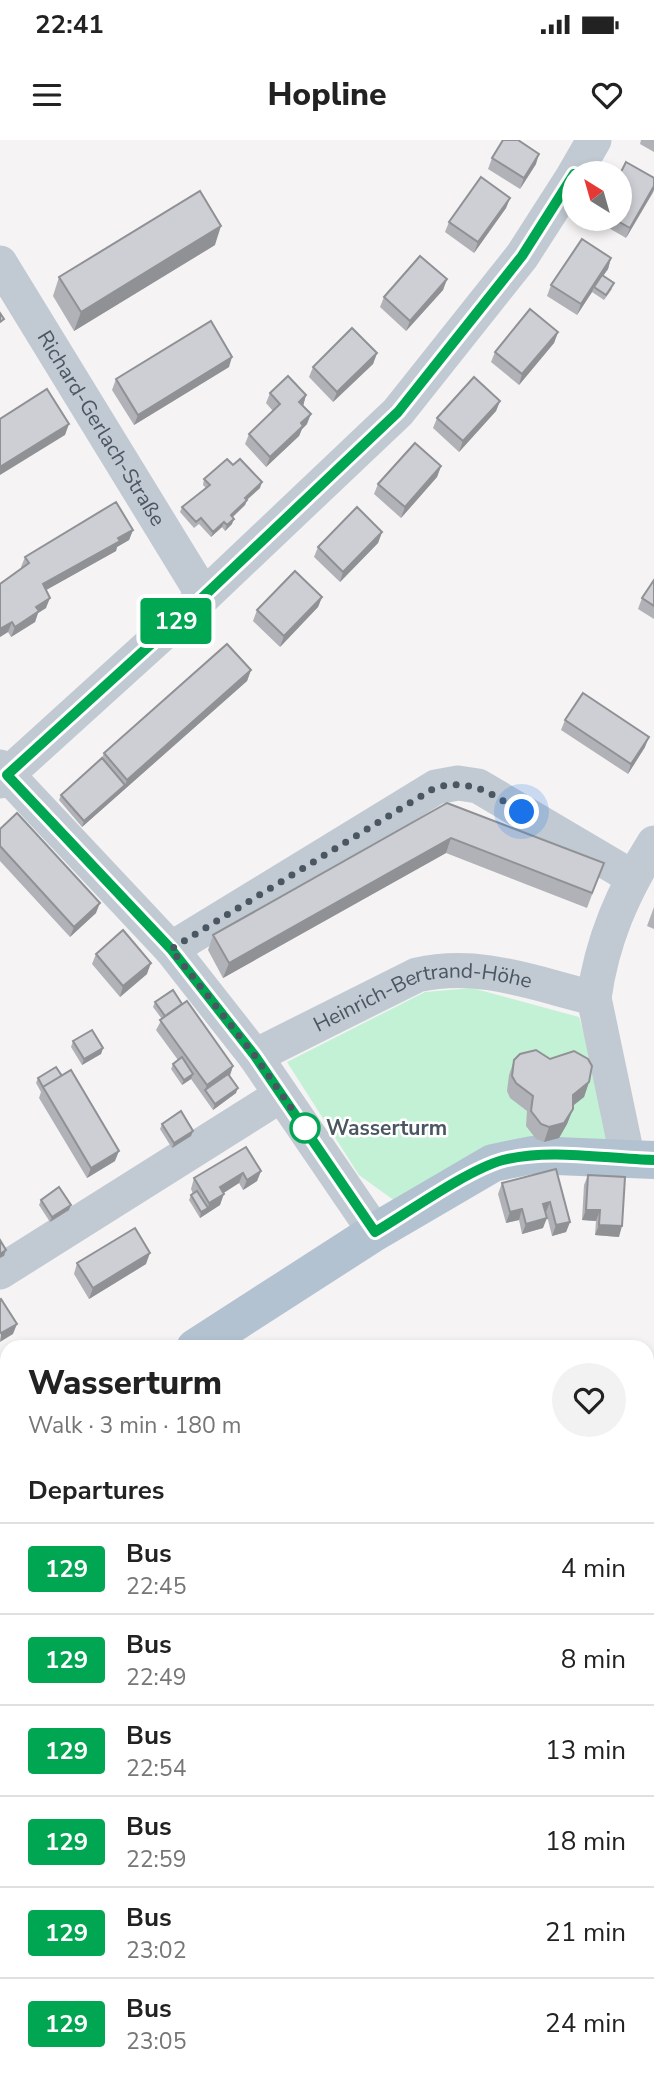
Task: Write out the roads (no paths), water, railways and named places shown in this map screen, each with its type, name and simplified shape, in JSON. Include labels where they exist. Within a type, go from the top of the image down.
[{"type":"main road","points":[[207,1340],[375,1232],[482,1169],[503,1160],[532,1155],[641,1160]]},
{"type":"street","points":[[582,161],[594,140]]},
{"type":"street","points":[[375,1232],[255,1056],[171,949],[2,774],[204,596],[398,412],[522,256],[562,193]]},
{"type":"street","name":"Richard-Gerlach-Straße","points":[[0,263],[204,596]]},
{"type":"street","points":[[171,949],[436,787],[458,782],[478,786],[632,877]]},
{"type":"street","points":[[641,1160],[594,998],[597,972],[615,911],[632,877],[653,845]]},
{"type":"street","name":"Heinrich-Bertrand-Höhe","points":[[255,1056],[417,975],[444,969],[474,968],[594,998]]},
{"type":"street","points":[[0,1272],[281,1095]]},
{"type":"place","name":"Wasserturm","points":[[305,1128]]}]
